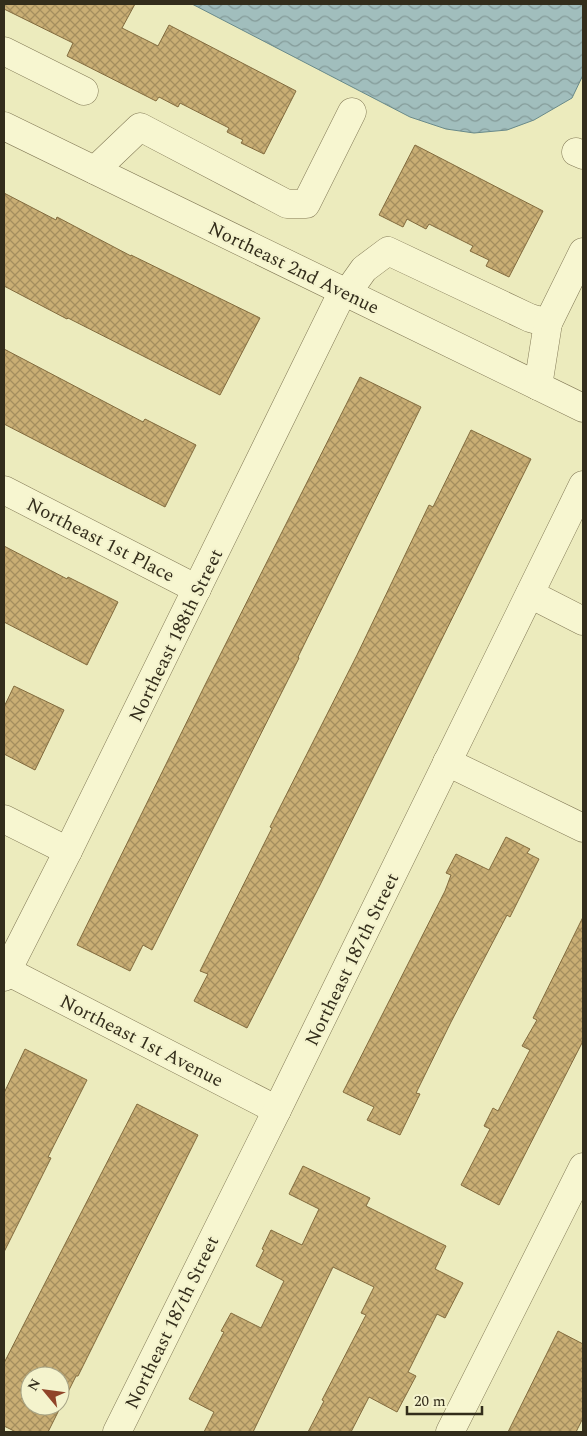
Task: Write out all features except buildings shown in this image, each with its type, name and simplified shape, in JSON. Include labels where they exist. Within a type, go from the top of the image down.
[{"type":"street","points":[[4,51],[84,91]]},
{"type":"street","points":[[95,170],[140,127],[287,204],[306,204],[352,112]]},
{"type":"street","name":"Northeast 2nd Avenue","points":[[4,126],[583,408]]},
{"type":"street","name":"Northeast 188th Street","points":[[5,974],[68,851],[345,292],[364,269],[388,251],[530,318],[548,323]]},
{"type":"street","points":[[538,386],[548,323],[583,252]]},
{"type":"street","name":"Northeast 187th Street","points":[[117,1432],[583,485]]},
{"type":"street","name":"Northeast 1st Place","points":[[4,490],[198,589]]},
{"type":"street","points":[[530,594],[583,621]]},
{"type":"street","points":[[448,762],[583,828]]},
{"type":"street","points":[[4,819],[68,851]]},
{"type":"street","name":"Northeast 1st Avenue","points":[[5,974],[277,1110]]},
{"type":"street","points":[[450,1432],[583,1167]]},
{"type":"water","points":[[192,4],[583,4],[583,75],[572,98],[534,120],[507,130],[474,133],[446,129],[410,117]]}]
